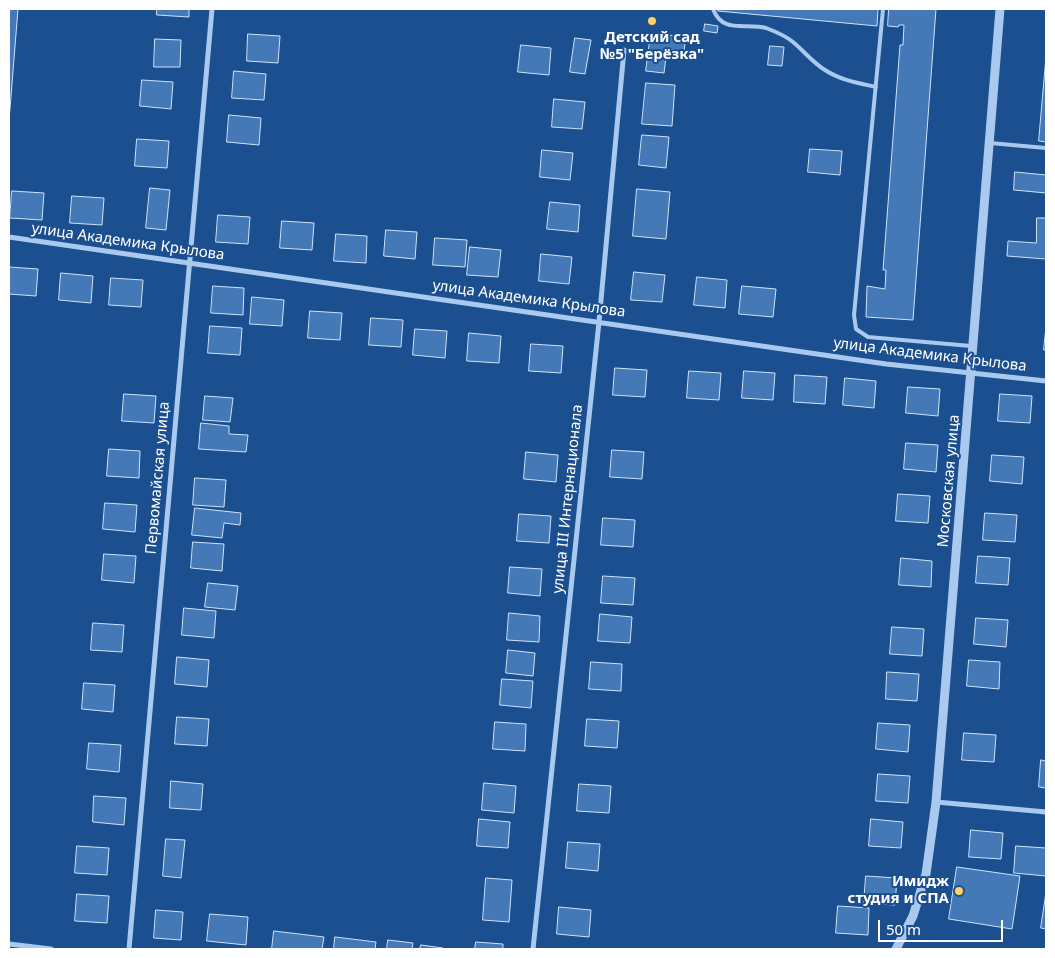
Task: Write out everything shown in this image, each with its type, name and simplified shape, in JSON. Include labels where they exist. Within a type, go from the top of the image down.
[{"type":"street","name":"Первомайская улица","points":[[129,949],[212,9]]},
{"type":"street","name":"Московская улица","points":[[896,949],[912,916],[926,874],[936,802],[1000,9]]},
{"type":"street","name":"улица III Интернационала","points":[[534,949],[599,322],[624,50]]},
{"type":"street","name":"улица Академика Крылова","points":[[9,237],[886,364],[1046,381]]},
{"type":"street","points":[[936,802],[1046,812]]},
{"type":"street","points":[[9,944],[51,949]]},
{"type":"lane","points":[[713,9],[715,15],[724,23],[734,26],[765,28],[792,41],[824,70],[842,79],[876,87]]},
{"type":"lane","points":[[883,9],[854,315],[856,329],[868,337],[974,346]]},
{"type":"lane","points":[[990,143],[1046,148]]},
{"type":"building","points":[[9,9],[18,9],[9,121]]},
{"type":"building","points":[[157,9],[189,9],[189,17],[157,15]]},
{"type":"building","points":[[719,9],[878,9],[877,26],[718,11]]},
{"type":"building","points":[[889,9],[936,9],[913,320],[866,317],[867,286],[885,289],[886,270],[883,270],[900,45],[903,45],[904,25],[899,25],[898,27],[888,26]]},
{"type":"building","points":[[705,24],[718,26],[717,33],[704,31]]},
{"type":"building","points":[[651,33],[686,37],[684,51],[667,49],[664,73],[646,71]]},
{"type":"building","points":[[248,34],[280,36],[278,63],[247,61]]},
{"type":"building","points":[[575,38],[591,40],[585,74],[570,72]]},
{"type":"building","points":[[155,39],[181,40],[180,67],[154,67]]},
{"type":"building","points":[[521,45],[551,48],[549,75],[518,72]]},
{"type":"building","points":[[770,46],[784,47],[782,66],[768,65]]},
{"type":"building","points":[[1046,57],[1046,142],[1039,141]]},
{"type":"building","points":[[234,71],[266,74],[264,100],[232,98]]},
{"type":"building","points":[[142,80],[173,82],[171,109],[140,106]]},
{"type":"building","points":[[646,83],[675,85],[672,126],[642,124]]},
{"type":"building","points":[[554,99],[585,102],[582,129],[552,127]]},
{"type":"building","points":[[229,115],[261,118],[259,145],[227,142]]},
{"type":"building","points":[[642,135],[669,137],[666,168],[639,165]]},
{"type":"building","points":[[137,139],[169,141],[167,168],[135,166]]},
{"type":"building","points":[[810,149],[842,151],[840,175],[808,172]]},
{"type":"building","points":[[542,150],[573,153],[570,180],[540,177]]},
{"type":"building","points":[[1015,172],[1046,175],[1046,193],[1014,190]]},
{"type":"building","points":[[150,188],[170,190],[166,230],[146,228]]},
{"type":"building","points":[[637,189],[670,192],[666,239],[633,236]]},
{"type":"building","points":[[12,191],[44,193],[42,220],[10,218]]},
{"type":"building","points":[[72,196],[104,198],[102,225],[70,223]]},
{"type":"building","points":[[550,202],[580,205],[578,232],[547,229]]},
{"type":"building","points":[[218,215],[250,217],[248,244],[216,242]]},
{"type":"building","points":[[1037,218],[1046,218],[1046,259],[1007,256],[1008,241],[1036,243]]},
{"type":"building","points":[[282,221],[314,223],[312,250],[280,248]]},
{"type":"building","points":[[386,230],[417,232],[415,259],[384,256]]},
{"type":"building","points":[[336,234],[367,236],[366,263],[334,261]]},
{"type":"building","points":[[435,238],[467,240],[465,267],[433,265]]},
{"type":"building","points":[[470,247],[501,250],[498,277],[467,275]]},
{"type":"building","points":[[541,254],[572,257],[569,284],[539,281]]},
{"type":"building","points":[[9,267],[38,269],[36,296],[9,294]]},
{"type":"building","points":[[634,272],[665,275],[662,302],[631,300]]},
{"type":"building","points":[[61,273],[93,276],[91,303],[59,300]]},
{"type":"building","points":[[697,277],[727,280],[725,308],[694,305]]},
{"type":"building","points":[[111,278],[143,280],[141,307],[109,305]]},
{"type":"building","points":[[213,286],[244,288],[243,315],[211,313]]},
{"type":"building","points":[[742,286],[776,289],[773,317],[739,314]]},
{"type":"building","points":[[252,297],[284,300],[282,326],[250,324]]},
{"type":"building","points":[[310,311],[342,313],[340,340],[308,338]]},
{"type":"building","points":[[371,318],[403,320],[401,347],[369,345]]},
{"type":"building","points":[[210,326],[242,328],[240,355],[208,353]]},
{"type":"building","points":[[1046,327],[1046,350],[1044,350]]},
{"type":"building","points":[[415,329],[447,331],[445,358],[413,355]]},
{"type":"building","points":[[469,333],[501,336],[499,363],[467,361]]},
{"type":"building","points":[[531,344],[563,346],[561,373],[529,371]]},
{"type":"building","points":[[615,368],[647,370],[645,397],[613,395]]},
{"type":"building","points":[[689,371],[721,373],[719,400],[687,398]]},
{"type":"building","points":[[744,371],[775,373],[773,400],[742,398]]},
{"type":"building","points":[[795,375],[827,377],[825,404],[794,402]]},
{"type":"building","points":[[845,378],[876,381],[874,408],[843,405]]},
{"type":"building","points":[[908,387],[940,389],[938,416],[906,413]]},
{"type":"building","points":[[124,394],[156,396],[154,423],[122,421]]},
{"type":"building","points":[[1000,394],[1032,396],[1030,423],[998,421]]},
{"type":"building","points":[[205,396],[233,398],[230,422],[203,420]]},
{"type":"building","points":[[201,423],[229,426],[229,434],[248,435],[246,452],[199,449]]},
{"type":"building","points":[[906,443],[938,445],[936,472],[904,469]]},
{"type":"building","points":[[109,449],[140,451],[139,478],[107,476]]},
{"type":"building","points":[[612,450],[644,452],[642,479],[610,477]]},
{"type":"building","points":[[526,452],[558,455],[556,482],[524,479]]},
{"type":"building","points":[[992,455],[1024,457],[1022,484],[990,481]]},
{"type":"building","points":[[195,478],[226,480],[224,507],[193,505]]},
{"type":"building","points":[[898,494],[930,496],[928,523],[896,521]]},
{"type":"building","points":[[105,503],[137,505],[135,532],[103,529]]},
{"type":"building","points":[[195,508],[241,513],[240,525],[224,523],[222,538],[192,535]]},
{"type":"building","points":[[985,513],[1017,515],[1015,542],[983,540]]},
{"type":"building","points":[[519,514],[551,516],[549,543],[517,541]]},
{"type":"building","points":[[603,518],[635,520],[633,547],[601,545]]},
{"type":"building","points":[[193,542],[224,544],[222,571],[191,568]]},
{"type":"building","points":[[104,554],[136,556],[134,583],[102,580]]},
{"type":"building","points":[[978,556],[1010,558],[1008,585],[976,583]]},
{"type":"building","points":[[901,558],[932,561],[931,587],[899,585]]},
{"type":"building","points":[[510,567],[542,569],[540,596],[508,593]]},
{"type":"building","points":[[603,576],[635,578],[633,605],[601,603]]},
{"type":"building","points":[[208,583],[238,586],[235,610],[205,607]]},
{"type":"building","points":[[184,608],[216,611],[214,638],[182,635]]},
{"type":"building","points":[[509,613],[540,616],[539,642],[507,640]]},
{"type":"building","points":[[600,614],[632,617],[630,643],[598,641]]},
{"type":"building","points":[[976,618],[1008,620],[1006,647],[974,644]]},
{"type":"building","points":[[93,623],[124,625],[122,652],[91,650]]},
{"type":"building","points":[[892,627],[924,629],[922,656],[890,654]]},
{"type":"building","points":[[508,650],[535,653],[533,676],[506,673]]},
{"type":"building","points":[[177,657],[209,660],[207,687],[175,684]]},
{"type":"building","points":[[969,660],[1000,662],[999,689],[967,686]]},
{"type":"building","points":[[591,662],[622,664],[621,691],[589,689]]},
{"type":"building","points":[[887,672],[919,674],[917,701],[886,699]]},
{"type":"building","points":[[502,679],[533,681],[531,708],[500,705]]},
{"type":"building","points":[[84,683],[115,685],[113,712],[82,709]]},
{"type":"building","points":[[177,717],[209,719],[207,746],[175,744]]},
{"type":"building","points":[[587,719],[619,721],[617,748],[585,746]]},
{"type":"building","points":[[495,722],[526,724],[525,751],[493,749]]},
{"type":"building","points":[[878,723],[910,725],[908,752],[876,749]]},
{"type":"building","points":[[964,733],[996,735],[994,762],[962,760]]},
{"type":"building","points":[[89,743],[121,745],[119,772],[87,769]]},
{"type":"building","points":[[1041,760],[1046,761],[1046,788],[1039,787]]},
{"type":"building","points":[[878,774],[910,776],[908,803],[876,801]]},
{"type":"building","points":[[171,781],[203,784],[201,810],[170,808]]},
{"type":"building","points":[[484,783],[516,786],[514,813],[482,810]]},
{"type":"building","points":[[579,784],[611,786],[609,813],[577,811]]},
{"type":"building","points":[[94,796],[126,798],[124,825],[93,822]]},
{"type":"building","points":[[479,819],[510,822],[508,848],[477,846]]},
{"type":"building","points":[[871,819],[903,822],[901,848],[869,846]]},
{"type":"building","points":[[971,830],[1003,833],[1001,859],[969,857]]},
{"type":"building","points":[[166,839],[185,840],[181,878],[163,876]]},
{"type":"building","points":[[568,842],[600,844],[598,871],[566,868]]},
{"type":"building","points":[[77,846],[109,848],[107,875],[75,873]]},
{"type":"building","points":[[1016,846],[1046,848],[1046,876],[1014,873]]},
{"type":"building","points":[[957,867],[1020,876],[1012,929],[949,919]]},
{"type":"building","points":[[866,876],[897,878],[895,905],[864,903]]},
{"type":"building","points":[[486,878],[512,880],[509,922],[483,920]]},
{"type":"building","points":[[1046,893],[1046,929],[1041,928]]},
{"type":"building","points":[[77,894],[109,896],[107,923],[75,921]]},
{"type":"building","points":[[838,906],[869,908],[868,935],[836,933]]},
{"type":"building","points":[[559,907],[591,910],[589,937],[557,934]]},
{"type":"building","points":[[156,910],[183,912],[181,940],[154,938]]},
{"type":"building","points":[[210,914],[248,917],[246,945],[207,941]]},
{"type":"building","points":[[274,931],[324,937],[322,949],[272,949]]},
{"type":"building","points":[[335,937],[376,942],[375,949],[334,949]]},
{"type":"building","points":[[388,940],[413,943],[412,949],[387,949]]},
{"type":"building","points":[[476,942],[503,944],[503,949],[475,949]]},
{"type":"building","points":[[421,945],[443,948],[443,949],[420,949]]},
{"type":"place","name":"Детский сад №5 \"Берёзка\"","points":[[652,21]]},
{"type":"place","name":"Имидж студия и СПА","points":[[959,891]]}]
